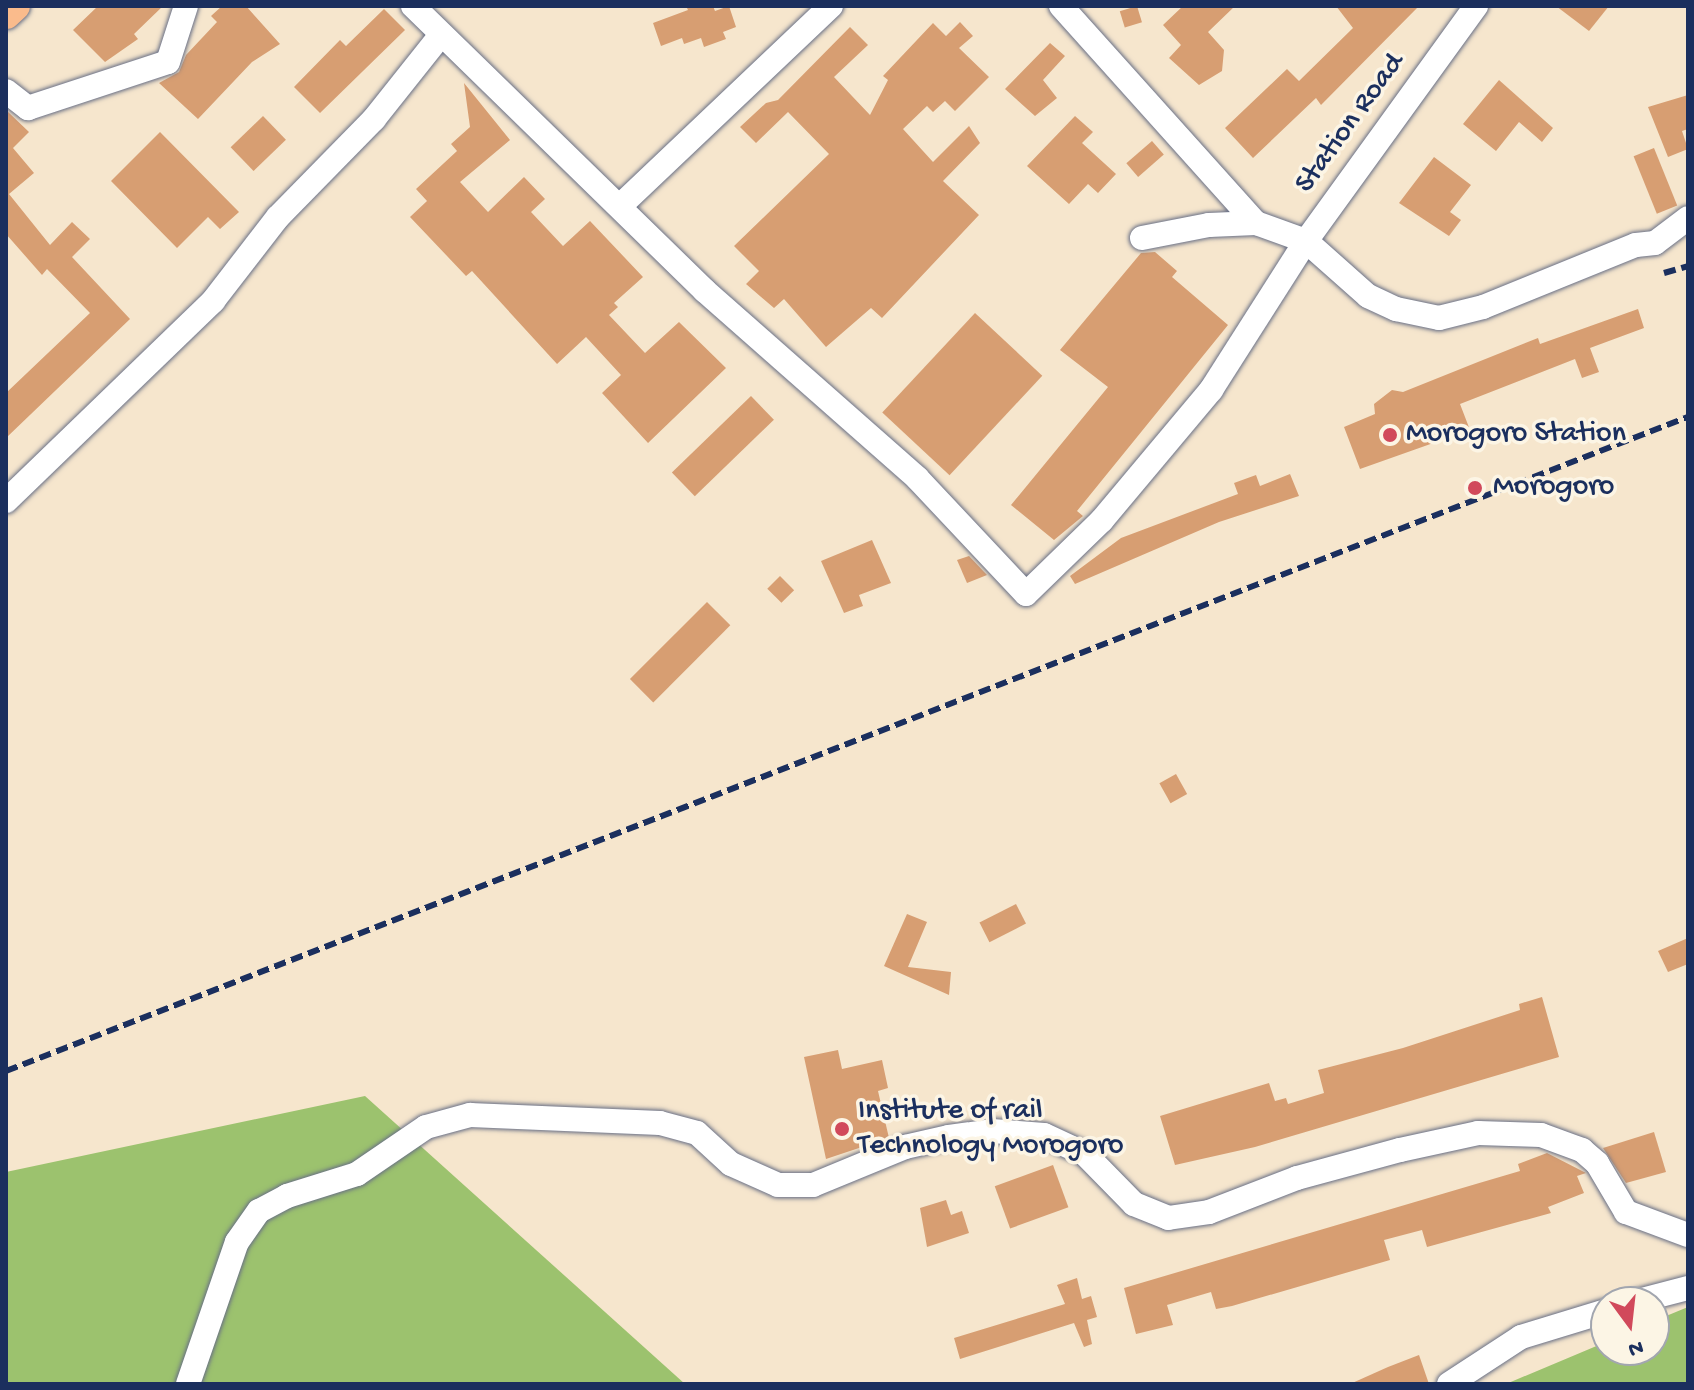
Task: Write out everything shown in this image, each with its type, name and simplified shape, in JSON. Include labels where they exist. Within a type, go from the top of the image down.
[{"type":"main road","points":[[6,14],[15,6]]},
{"type":"street","points":[[6,91],[28,108],[168,62],[186,6]]},
{"type":"street","points":[[413,6],[440,36],[620,206],[831,6]]},
{"type":"street","points":[[1061,6],[1256,223]]},
{"type":"street","name":"Station Road","points":[[620,206],[715,300],[917,478],[1026,594],[1102,520],[1193,412],[1284,282],[1306,241],[1476,6]]},
{"type":"street","points":[[6,501],[213,301],[278,217],[391,99],[440,36]]},
{"type":"street","points":[[1142,238],[1209,225],[1256,223],[1306,241],[1368,296],[1396,309],[1439,318],[1509,299],[1636,245],[1655,243],[1688,218]]},
{"type":"street","points":[[188,1384],[237,1242],[259,1211],[287,1196],[357,1174],[426,1127],[470,1115],[660,1123],[697,1133],[731,1164],[778,1185],[813,1185],[905,1147],[949,1137],[992,1131],[1044,1135],[1085,1154],[1134,1204],[1168,1218],[1209,1212],[1297,1178],[1400,1150],[1478,1133],[1541,1135],[1582,1150],[1597,1163],[1626,1212],[1688,1235]]},
{"type":"street","points":[[1449,1384],[1521,1337],[1590,1316]]},
{"type":"green space","points":[[365,1096],[685,1384],[6,1384],[6,1172]]},
{"type":"green space","points":[[1688,1307],[1688,1384],[1506,1384],[1590,1349],[1590,1366],[1670,1366],[1670,1314]]},
{"type":"building","points":[[98,6],[163,6],[134,34],[138,39],[105,62],[73,30]]},
{"type":"building","points":[[222,6],[246,6],[280,44],[252,62],[198,119],[159,83],[179,72],[186,55],[217,22],[211,16]]},
{"type":"building","points":[[686,6],[713,6],[715,11],[729,6],[736,27],[723,32],[726,39],[704,47],[701,38],[684,44],[682,38],[661,46],[653,23],[688,10]]},
{"type":"building","points":[[1137,6],[1142,22],[1125,28],[1120,11]]},
{"type":"building","points":[[1183,6],[1235,6],[1208,32],[1224,50],[1222,71],[1199,85],[1169,58],[1181,45],[1163,25]]},
{"type":"building","points":[[1336,6],[1419,6],[1321,105],[1316,98],[1253,158],[1225,128],[1287,69],[1299,81],[1353,28]]},
{"type":"building","points":[[1556,6],[1609,6],[1589,31]]},
{"type":"building","points":[[384,9],[405,30],[320,113],[294,87],[340,40],[346,46]]},
{"type":"building","points":[[960,22],[973,36],[959,48],[989,77],[955,111],[945,101],[933,112],[927,106],[903,129],[933,162],[969,126],[980,143],[943,181],[979,215],[882,318],[871,308],[826,347],[784,299],[774,308],[746,284],[759,271],[734,246],[829,154],[788,112],[756,143],[740,127],[766,103],[778,100],[850,27],[868,45],[834,77],[870,115],[888,80],[883,76],[933,23],[946,36]]},
{"type":"building","points":[[1050,43],[1065,56],[1043,80],[1057,98],[1035,116],[1005,89]]},
{"type":"building","points":[[1499,80],[1553,128],[1542,142],[1519,122],[1496,151],[1463,124]]},
{"type":"building","points":[[464,83],[510,140],[460,182],[488,212],[524,177],[545,199],[531,212],[563,246],[590,221],[643,277],[614,303],[618,307],[609,315],[645,353],[679,322],[726,368],[648,443],[602,393],[621,375],[586,337],[557,364],[472,271],[466,276],[410,217],[427,201],[416,189],[457,151],[451,144],[470,127]]},
{"type":"building","points":[[1688,95],[1688,129],[1682,131],[1688,149],[1668,157],[1648,107]]},
{"type":"building","points":[[6,110],[29,132],[13,148],[34,173],[9,194],[50,245],[72,222],[90,239],[72,257],[130,319],[6,438],[6,393],[90,313],[47,269],[42,275],[6,234]]},
{"type":"building","points":[[263,116],[286,140],[254,171],[231,147]]},
{"type":"building","points":[[1075,116],[1093,132],[1082,143],[1116,174],[1098,193],[1088,184],[1069,204],[1027,166]]},
{"type":"building","points":[[160,132],[239,212],[220,229],[208,217],[177,248],[111,181]]},
{"type":"building","points":[[1152,141],[1164,155],[1138,177],[1126,163]]},
{"type":"building","points":[[1654,148],[1677,205],[1657,214],[1634,156]]},
{"type":"building","points":[[1434,157],[1471,185],[1450,212],[1461,220],[1449,236],[1399,203]]},
{"type":"building","points":[[1155,252],[1177,271],[1172,277],[1228,325],[1077,511],[1083,516],[1054,540],[1011,505],[1108,387],[1060,350],[1141,253]]},
{"type":"building","points":[[1638,309],[1644,328],[1590,348],[1599,372],[1582,378],[1575,359],[1460,404],[1470,430],[1360,469],[1344,427],[1375,414],[1374,404],[1392,390],[1403,392],[1538,338],[1540,344]]},
{"type":"building","points":[[975,313],[1042,376],[950,475],[882,412]]},
{"type":"building","points":[[751,396],[774,420],[695,496],[672,472]]},
{"type":"building","points":[[1290,474],[1299,496],[1219,522],[1075,584],[1070,576],[1121,538],[1238,494],[1234,483],[1256,475],[1260,486]]},
{"type":"building","points":[[872,540],[891,583],[859,595],[863,606],[844,613],[821,561]]},
{"type":"building","points":[[969,556],[987,575],[967,583],[957,560]]},
{"type":"building","points":[[780,576],[794,590],[781,603],[767,589]]},
{"type":"building","points":[[707,602],[730,625],[653,702],[630,679]]},
{"type":"building","points":[[1176,774],[1187,794],[1171,803],[1159,783]]},
{"type":"building","points":[[1016,904],[1026,924],[989,942],[979,923]]},
{"type":"building","points":[[907,914],[927,922],[908,967],[951,972],[949,995],[884,966]]},
{"type":"building","points":[[1688,938],[1688,964],[1668,972],[1658,951]]},
{"type":"building","points":[[1542,997],[1559,1057],[1255,1147],[1175,1165],[1160,1116],[1269,1083],[1275,1101],[1286,1098],[1288,1104],[1324,1093],[1318,1070],[1403,1048],[1520,1010],[1519,1004]]},
{"type":"building","points":[[838,1050],[842,1069],[882,1060],[888,1088],[878,1091],[889,1138],[826,1159],[804,1057]]},
{"type":"building","points":[[1654,1132],[1666,1172],[1626,1183],[1603,1148]]},
{"type":"building","points":[[1547,1153],[1586,1173],[1577,1176],[1584,1193],[1548,1207],[1551,1213],[1427,1247],[1422,1230],[1384,1240],[1390,1260],[1216,1309],[1211,1292],[1167,1305],[1173,1325],[1136,1334],[1124,1288],[1520,1171],[1518,1164]]},
{"type":"building","points":[[1053,1165],[1068,1207],[1010,1228],[995,1186]]},
{"type":"building","points":[[946,1200],[951,1215],[962,1211],[969,1233],[927,1247],[920,1208]]},
{"type":"building","points":[[1077,1278],[1082,1299],[1091,1296],[1097,1317],[1087,1320],[1092,1344],[1084,1347],[1074,1323],[960,1359],[954,1338],[1065,1304],[1057,1285]]},
{"type":"building","points":[[1419,1355],[1429,1384],[1350,1384],[1388,1367]]},
{"type":"railway","points":[[1664,273],[1688,266]]},
{"type":"railway","points":[[6,1071],[1688,417]]},
{"type":"place","name":"Morogoro Station","points":[[1390,435]]},
{"type":"place","name":"Morogoro","points":[[1475,488]]},
{"type":"place","name":"Institute of rail Technology Morogoro","points":[[842,1129]]}]
